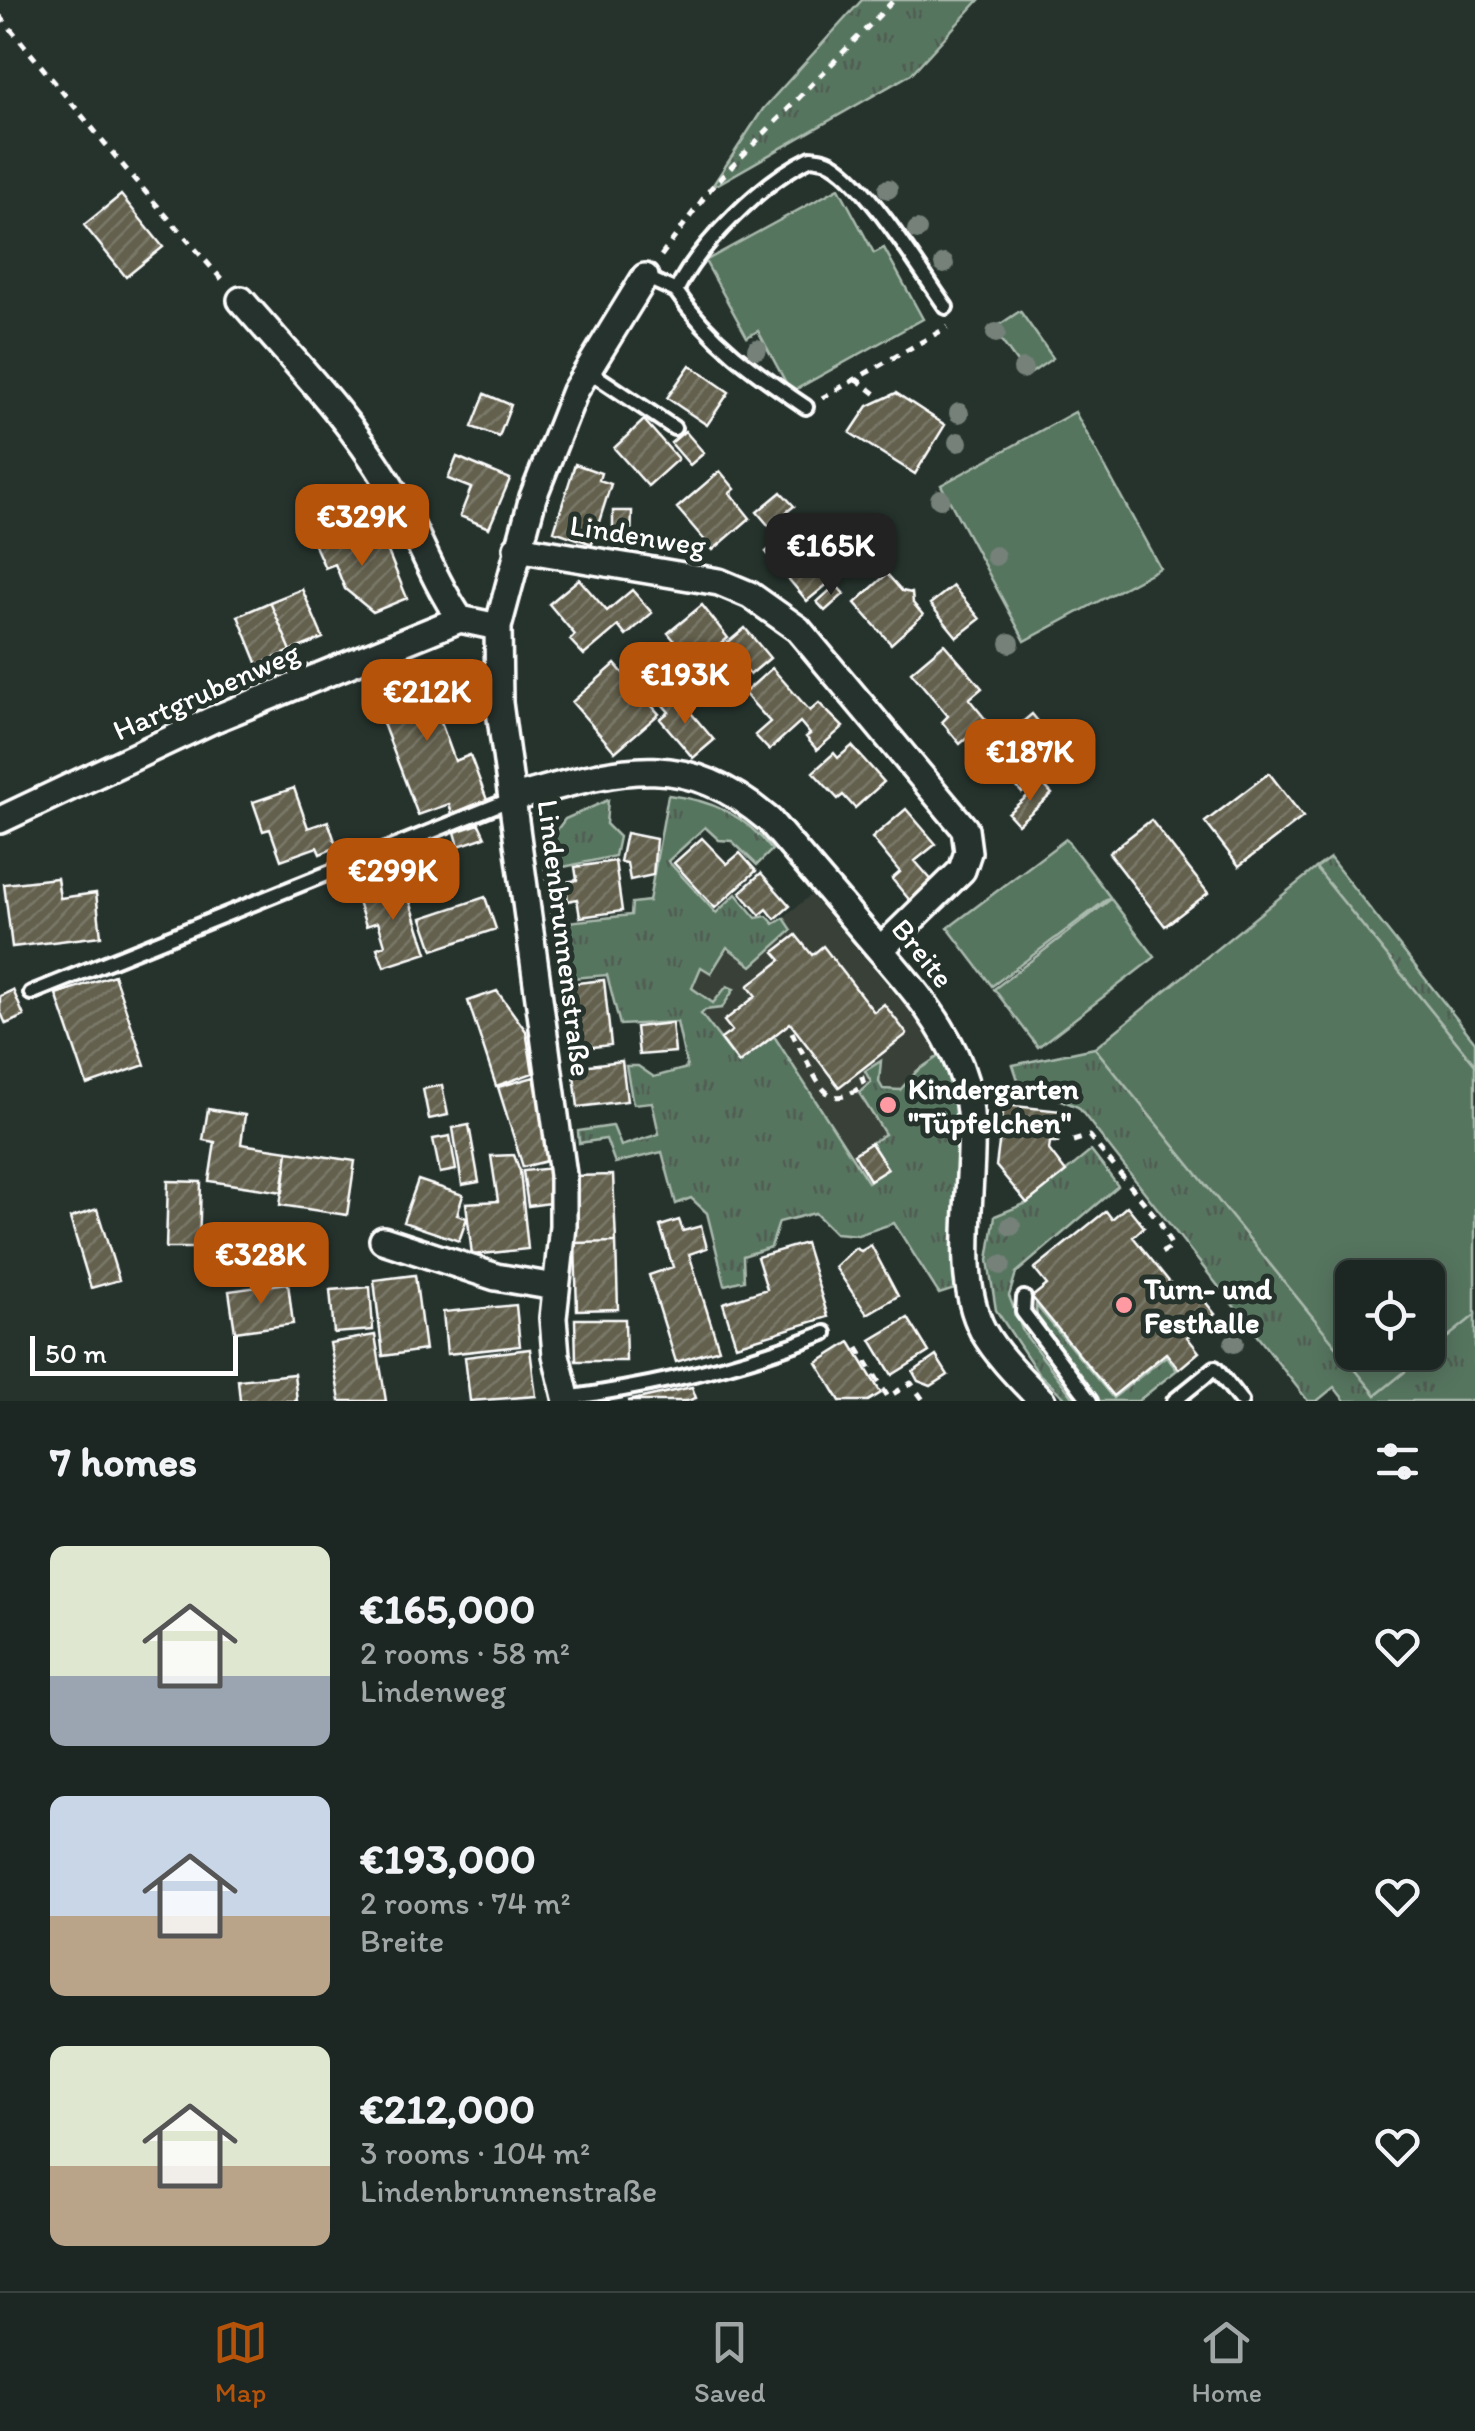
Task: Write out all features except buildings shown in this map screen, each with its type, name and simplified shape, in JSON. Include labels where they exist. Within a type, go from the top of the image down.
[{"type":"street","name":"Lindenbrunnenstraße","points":[[566,1400],[556,1355],[555,1287],[563,1226],[563,1176],[499,703],[498,627],[517,548],[553,442],[587,370],[645,277]]},
{"type":"street","points":[[240,300],[370,453],[438,587],[460,619],[498,627]]},
{"type":"street","name":"Lindenweg","points":[[517,548],[719,582],[750,595],[798,630],[965,829],[968,852],[962,870],[880,950]]},
{"type":"street","name":"Hartgrubenweg","points":[[0,820],[212,720],[460,619]]},
{"type":"street","name":"Breite","points":[[514,798],[610,773],[677,772],[708,780],[741,796],[769,820],[938,1024],[961,1068],[970,1101],[968,1233],[974,1303],[982,1330],[1042,1401]]},
{"type":"street","points":[[383,1240],[496,1278],[555,1287]]},
{"type":"lane","points":[[676,291],[688,267],[750,203],[811,158],[827,160],[844,172],[869,200],[946,307]]},
{"type":"lane","points":[[645,277],[676,291],[694,318],[739,361],[806,406]]},
{"type":"lane","points":[[587,370],[674,428]]},
{"type":"lane","points":[[30,993],[514,798]]},
{"type":"lane","points":[[1024,1298],[1023,1312],[1090,1401]]},
{"type":"lane","name":"Lindenbrunnenstraße","points":[[566,1400],[662,1384],[825,1333]]},
{"type":"lane","points":[[1174,1401],[1214,1368],[1241,1401]]},
{"type":"path","points":[[645,277],[712,188],[894,0]]},
{"type":"path","points":[[0,16],[240,300]]},
{"type":"path","points":[[806,406],[946,328],[953,320],[946,307]]},
{"type":"path","points":[[856,379],[876,394]]},
{"type":"path","points":[[792,1032],[822,1090],[846,1096],[864,1084],[860,1070]]},
{"type":"path","points":[[1073,1141],[1088,1136],[1160,1222],[1172,1246],[1162,1253]]},
{"type":"path","points":[[858,1348],[888,1398],[910,1383],[924,1401]]},
{"type":"shaded area","name":"Kindergarten \"Tüpfelchen\"","points":[[811,895],[924,1027],[942,1054],[961,1120],[954,1264],[958,1288],[939,1294],[774,1037],[739,1063],[678,984],[767,916],[775,924]]},
{"type":"green space","points":[[862,0],[979,0],[911,74],[711,188],[763,109]]},
{"type":"green space","points":[[839,188],[874,253],[884,248],[923,319],[791,392],[758,331],[747,337],[705,261]]},
{"type":"green space","points":[[1020,311],[1053,358],[1027,376],[993,329]]},
{"type":"green space","points":[[1075,412],[1160,568],[1025,641],[941,485]]},
{"type":"green space","points":[[668,795],[726,811],[751,827],[772,850],[757,865],[732,841],[719,840],[705,827],[668,861],[716,913],[736,894],[756,918],[767,916],[774,924],[784,918],[792,930],[752,966],[727,947],[711,973],[701,967],[692,988],[713,1003],[727,986],[734,989],[722,1008],[701,1014],[739,1063],[774,1036],[868,1182],[887,1169],[871,1143],[885,1134],[859,1093],[871,1082],[865,1071],[881,1061],[879,1082],[883,1089],[900,1090],[917,1071],[942,1054],[957,1090],[961,1120],[954,1264],[958,1288],[939,1294],[894,1223],[858,1235],[835,1233],[815,1213],[779,1222],[771,1247],[743,1256],[744,1280],[725,1285],[707,1213],[691,1198],[676,1204],[662,1152],[615,1163],[606,1139],[579,1143],[578,1131],[613,1126],[621,1146],[659,1134],[652,1102],[633,1104],[626,1066],[638,1066],[654,1077],[687,1068],[677,1022],[620,1025],[607,975],[561,979],[542,850],[565,819],[608,800],[606,824],[619,837],[615,856],[559,868],[568,922],[631,915],[632,903],[649,901]]},
{"type":"green space","points":[[1066,839],[1110,897],[992,986],[948,928]]},
{"type":"green space","points":[[1330,858],[1475,1042],[1475,1065],[1316,868]]},
{"type":"green space","points":[[1316,868],[1475,1065],[1475,1315],[1445,1339],[1445,1260],[1335,1260],[1335,1344],[1095,1048]]},
{"type":"green space","points":[[1111,899],[1155,957],[1038,1047],[994,989]]},
{"type":"green space","points":[[1095,1048],[1335,1344],[1335,1370],[1356,1370],[1376,1395],[1407,1370],[1445,1370],[1445,1339],[1475,1315],[1475,1401],[1345,1401],[1334,1387],[1317,1401],[1308,1401],[1078,1107],[1019,1083],[1013,1065]]},
{"type":"green space","points":[[1091,1151],[1118,1186],[1016,1273],[1009,1296],[1023,1332],[1076,1401],[1068,1401],[1038,1373],[996,1310],[988,1260],[995,1216],[1027,1203]]},
{"type":"green space","points":[[1036,1305],[1113,1398],[1166,1356],[1177,1370],[1138,1401],[1094,1401],[1049,1341]]},
{"type":"green space","points":[[1356,1370],[1407,1370],[1376,1395]]},
{"type":"place","name":"Kindergarten \"Tüpfelchen\"","points":[[888,1105]]},
{"type":"place","name":"Turn- und Festhalle","points":[[1124,1305]]}]
